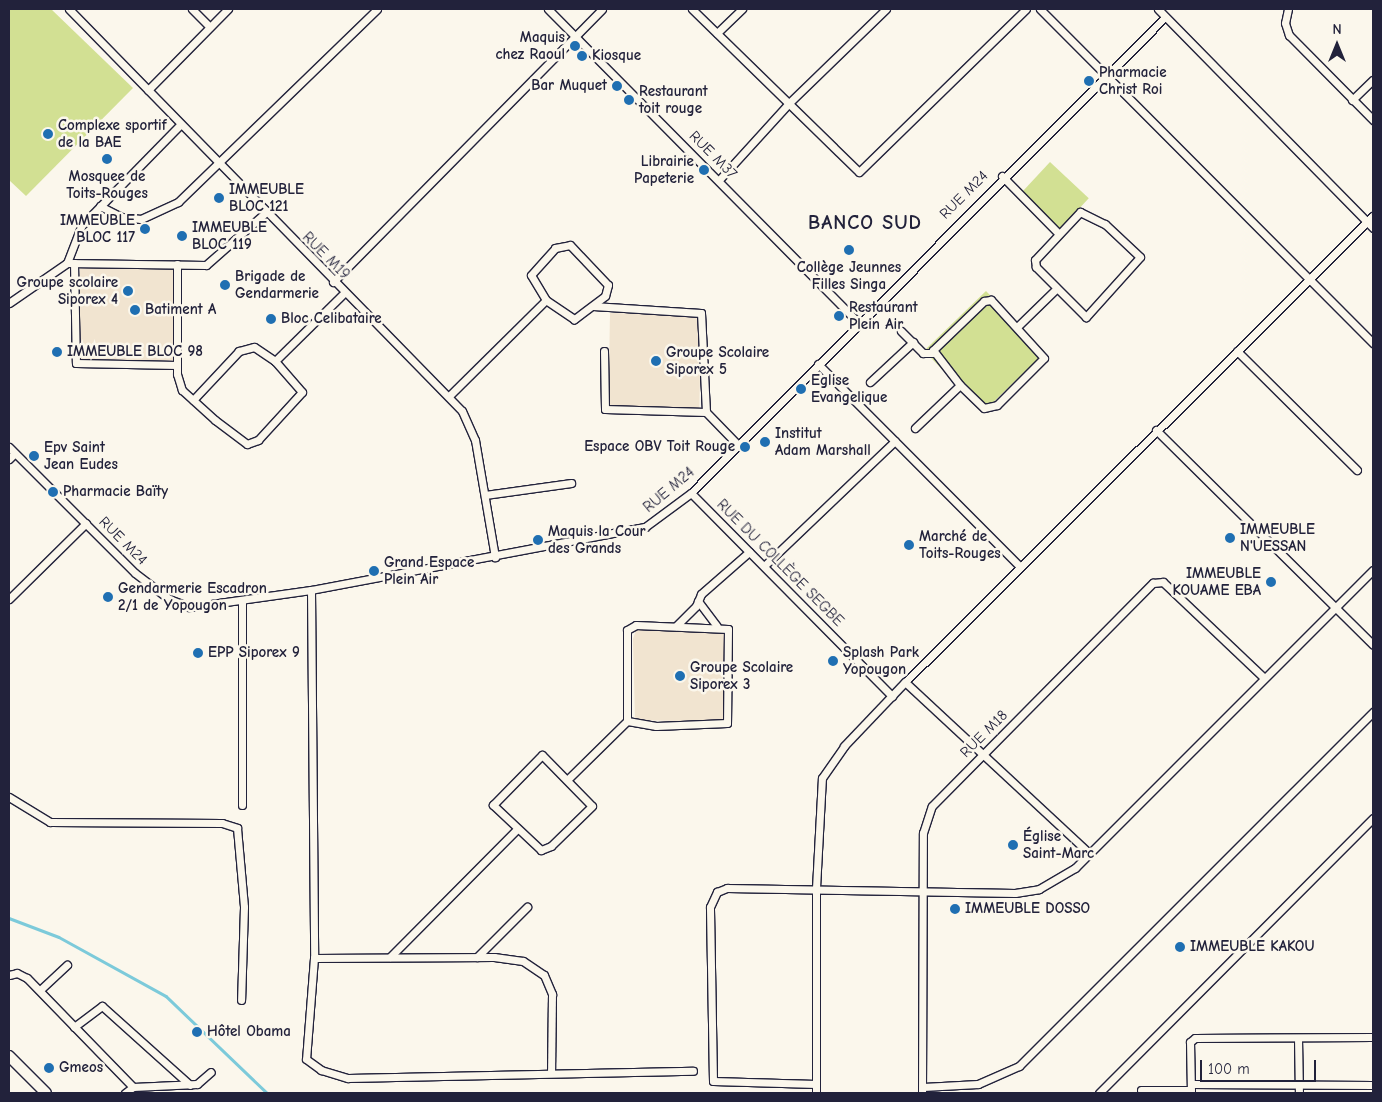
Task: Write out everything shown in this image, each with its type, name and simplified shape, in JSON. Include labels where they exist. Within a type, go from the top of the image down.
[{"type":"street","name":"RUE M19","points":[[69,9],[218,165],[462,411],[475,440],[495,557]]},
{"type":"street","points":[[192,9],[210,27]]},
{"type":"street","points":[[148,90],[228,9]]},
{"type":"street","points":[[100,206],[122,217],[148,218],[182,199],[377,9]]},
{"type":"street","name":"RUE M37","points":[[548,9],[858,322]]},
{"type":"street","points":[[333,282],[602,9]]},
{"type":"street","points":[[692,9],[859,172],[1026,9]]},
{"type":"street","points":[[717,33],[742,9]]},
{"type":"street","points":[[719,180],[789,103],[886,9]]},
{"type":"street","points":[[1040,9],[1311,278],[1373,343]]},
{"type":"street","points":[[1288,9],[1284,23],[1289,35],[1373,120]]},
{"type":"street","points":[[1162,12],[1373,228]]},
{"type":"street","name":"RUE M24","points":[[9,447],[135,573],[169,599],[202,608],[495,557],[641,528],[691,493],[1002,176],[1106,74],[1162,12]]},
{"type":"street","points":[[1352,100],[1373,80]]},
{"type":"street","points":[[177,365],[76,363],[71,263],[81,226],[180,125]]},
{"type":"street","points":[[1002,176],[1058,233]]},
{"type":"street","points":[[1080,212],[1087,213],[1140,257],[1087,317],[1056,289],[1035,260],[1058,233],[1080,212]]},
{"type":"street","points":[[9,303],[71,263],[212,263],[265,213]]},
{"type":"street","points":[[816,1093],[816,888],[822,778],[844,746],[905,682],[1373,216]]},
{"type":"street","points":[[570,245],[608,285],[605,296],[593,306],[574,319],[546,300],[531,280],[532,270],[555,248],[570,245]]},
{"type":"street","points":[[177,264],[177,365],[179,386],[193,400],[242,442],[253,444],[302,396],[275,361],[261,349],[242,349],[193,400]]},
{"type":"street","points":[[1018,326],[1056,289]]},
{"type":"street","points":[[275,361],[344,293]]},
{"type":"street","points":[[449,396],[546,300]]},
{"type":"street","points":[[901,330],[925,354],[933,353],[988,300],[1018,326],[1045,356],[1031,374],[990,408],[984,408],[960,385],[933,353]]},
{"type":"street","points":[[593,306],[702,313],[706,412],[738,445]]},
{"type":"street","points":[[870,382],[913,342]]},
{"type":"street","points":[[604,351],[605,409],[706,412]]},
{"type":"street","points":[[1237,351],[1357,470]]},
{"type":"street","points":[[818,364],[1020,567]]},
{"type":"street","points":[[915,428],[960,385]]},
{"type":"street","points":[[1156,430],[1336,604],[1373,645]]},
{"type":"street","points":[[764,566],[895,441]]},
{"type":"street","points":[[9,459],[15,453]]},
{"type":"street","points":[[485,495],[571,483]]},
{"type":"street","name":"RUE DU COLLÈGE SEGBE","points":[[691,493],[892,696]]},
{"type":"street","points":[[9,599],[86,523]]},
{"type":"street","points":[[676,626],[698,601],[701,594],[749,552]]},
{"type":"street","points":[[816,1084],[713,1081],[710,907],[717,892],[727,888],[921,888],[1016,893],[1039,889],[1089,853],[1336,604],[1373,570]]},
{"type":"street","name":"RUE M18","points":[[922,1090],[921,888],[923,834],[932,806],[1158,581],[1264,678]]},
{"type":"street","points":[[311,590],[314,958],[304,1050],[306,1059],[321,1070],[348,1078],[550,1071],[692,1071]]},
{"type":"street","points":[[627,721],[656,726],[727,723],[728,632],[717,626],[698,601]]},
{"type":"street","points":[[242,602],[242,805]]},
{"type":"street","points":[[569,778],[627,721],[627,630],[636,625],[717,626]]},
{"type":"street","points":[[905,682],[1089,853]]},
{"type":"street","points":[[922,1090],[978,1084],[1019,1066],[1373,712]]},
{"type":"street","points":[[542,755],[569,778],[592,803],[591,809],[546,849],[536,848],[516,830],[495,810],[494,802],[542,755]]},
{"type":"street","points":[[9,797],[50,822],[222,823],[236,828],[244,907],[241,1000]]},
{"type":"street","points":[[1100,1093],[1373,818]]},
{"type":"street","points":[[390,957],[516,830]]},
{"type":"street","points":[[478,957],[527,907]]},
{"type":"street","points":[[314,958],[478,957],[524,961],[544,974],[553,1009],[550,1071]]},
{"type":"street","points":[[40,990],[67,965]]},
{"type":"street","points":[[9,975],[22,974],[40,990],[133,1087]]},
{"type":"street","points":[[74,1027],[102,1006],[190,1085]]},
{"type":"street","points":[[1191,1089],[1190,1042],[1195,1038],[1373,1037]]},
{"type":"street","points":[[1298,1038],[1299,1093]]},
{"type":"street","points":[[9,1057],[46,1093]]},
{"type":"street","points":[[125,1093],[133,1087],[190,1085],[211,1072]]},
{"type":"street","points":[[1141,1090],[1299,1085],[1373,1085]]},
{"type":"shaded area","name":"Groupe scolaire Siporex 4","points":[[80,266],[175,268],[173,361],[78,359]]},
{"type":"shaded area","name":"Groupe Scolaire Siporex 5","points":[[610,313],[701,315],[699,410],[608,408]]},
{"type":"shaded area","name":"Groupe Scolaire Siporex 3","points":[[636,630],[727,630],[726,722],[635,720],[633,639]]},
{"type":"green space","name":"Complexe sportif de la BAE","points":[[9,9],[51,9],[133,88],[26,196],[9,180]]},
{"type":"green space","points":[[1050,162],[1089,198],[1059,230],[1020,194]]},
{"type":"green space","points":[[986,291],[1045,352],[983,412],[924,351]]},
{"type":"waterway","points":[[9,918],[59,937],[166,996],[267,1093]]},
{"type":"place","name":"Maquis chez Raoul","points":[[575,46]]},
{"type":"place","name":"Kiosque","points":[[582,56]]},
{"type":"place","name":"Pharmacie Christ Roi","points":[[1089,81]]},
{"type":"place","name":"Bar Muquet","points":[[617,86]]},
{"type":"place","name":"Restaurant toit rouge","points":[[629,100]]},
{"type":"place","name":"Complexe sportif de la BAE","points":[[48,134]]},
{"type":"place","name":"Mosquee de Toits-Rouges","points":[[107,159]]},
{"type":"place","name":"Librairie Papeterie","points":[[704,170]]},
{"type":"place","name":"IMMEUBLE BLOC 121","points":[[219,198]]},
{"type":"place","name":"IMMEUBLE BLOC 117","points":[[145,229]]},
{"type":"place","name":"IMMEUBLE BLOC 119","points":[[182,236]]},
{"type":"place","name":"Collège Jeunnes Filles Singa","points":[[849,250]]},
{"type":"place","name":"Brigade de Gendarmerie","points":[[225,285]]},
{"type":"place","name":"Groupe scolaire Siporex 4","points":[[128,291]]},
{"type":"place","name":"Batiment A","points":[[135,310]]},
{"type":"place","name":"Restaurant Plein Air","points":[[839,316]]},
{"type":"place","name":"Bloc Celibataire","points":[[271,319]]},
{"type":"place","name":"IMMEUBLE BLOC 98","points":[[57,352]]},
{"type":"place","name":"Groupe Scolaire Siporex 5","points":[[656,361]]},
{"type":"place","name":"Eglise Evangelique","points":[[801,389]]},
{"type":"place","name":"Institut Adam Marshall","points":[[765,442]]},
{"type":"place","name":"Espace OBV Toit Rouge","points":[[745,447]]},
{"type":"place","name":"Epv Saint Jean Eudes","points":[[34,456]]},
{"type":"place","name":"Pharmacie Baïty","points":[[53,492]]},
{"type":"place","name":"IMMEUBLE N'UESSAN","points":[[1230,538]]},
{"type":"place","name":"Maquis la Cour des Grands","points":[[538,540]]},
{"type":"place","name":"Marché de Toits-Rouges","points":[[909,545]]},
{"type":"place","name":"Grand Espace Plein Air","points":[[374,571]]},
{"type":"place","name":"IMMEUBLE KOUAME EBA","points":[[1271,582]]},
{"type":"place","name":"Gendarmerie Escadron 2/1 de Yopougon","points":[[108,597]]},
{"type":"place","name":"EPP Siporex 9","points":[[198,653]]},
{"type":"place","name":"Splash Park Yopougon","points":[[833,661]]},
{"type":"place","name":"Groupe Scolaire Siporex 3","points":[[680,676]]},
{"type":"place","name":"Église Saint-Marc","points":[[1013,845]]},
{"type":"place","name":"IMMEUBLE DOSSO","points":[[955,909]]},
{"type":"place","name":"IMMEUBLE KAKOU","points":[[1180,947]]},
{"type":"place","name":"Hôtel Obama","points":[[197,1032]]},
{"type":"place","name":"Gmeos","points":[[49,1068]]},
{"type":"district","name":"BANCO SUD","points":[[865,222]]}]
